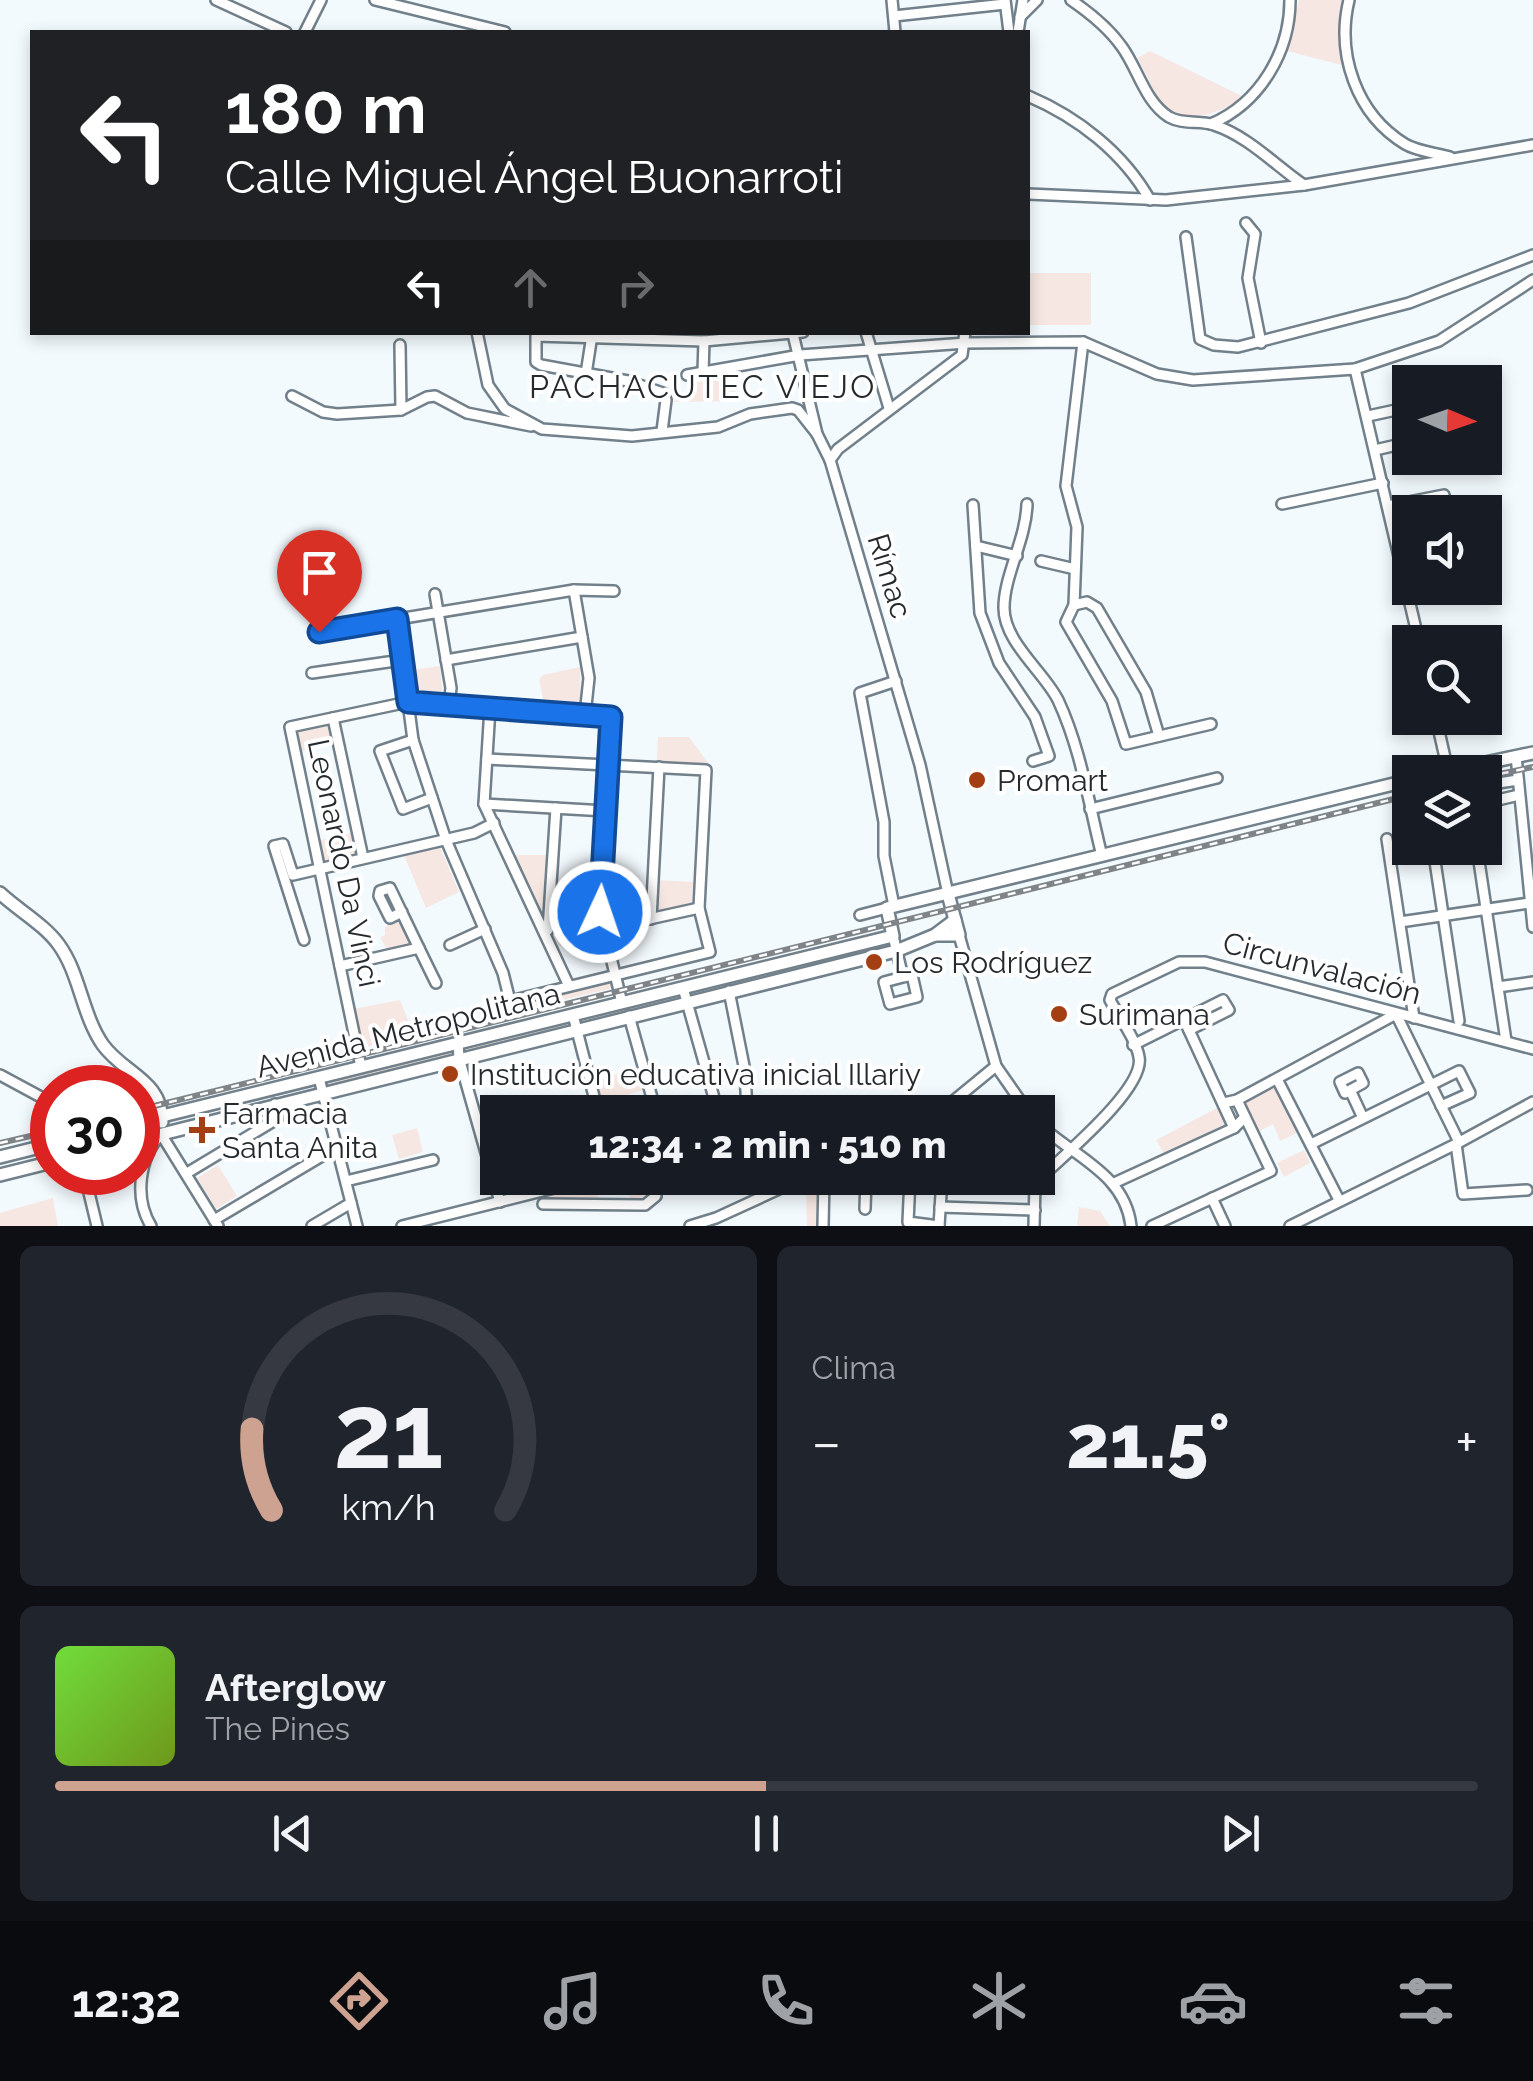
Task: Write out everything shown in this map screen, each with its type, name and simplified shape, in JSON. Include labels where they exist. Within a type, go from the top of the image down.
[{"type":"main road","points":[[1502,759],[1533,753]]},
{"type":"main road","points":[[893,936],[890,907],[1392,784]]},
{"type":"main road","points":[[0,893],[60,946],[101,1042],[115,1060],[156,1093],[162,1116],[161,1134]]},
{"type":"main road","points":[[948,894],[959,935]]},
{"type":"main road","name":"Avenida Metropolitana","points":[[161,1134],[896,951],[935,935],[955,920]]},
{"type":"main road","name":"Avenida Metropolitana","points":[[935,935],[959,935]]},
{"type":"main road","name":"Avenida Metropolitana","points":[[162,1116],[893,936]]},
{"type":"main road","points":[[0,1156],[30,1149]]},
{"type":"main road","points":[[0,1176],[30,1168]]},
{"type":"street","points":[[216,0],[282,30]]},
{"type":"street","points":[[306,30],[322,0]]},
{"type":"street","points":[[375,0],[497,30]]},
{"type":"street","points":[[892,0],[896,30]]},
{"type":"street","points":[[1018,30],[1023,0]]},
{"type":"street","points":[[1020,16],[1037,0]]},
{"type":"street","points":[[1070,0],[1109,30],[1152,101],[1170,118],[1211,124],[1234,134],[1304,185]]},
{"type":"street","points":[[1211,124],[1235,111],[1255,92],[1285,40],[1290,0]]},
{"type":"street","points":[[1349,0],[1344,33],[1355,85],[1373,116],[1407,146],[1459,159]]},
{"type":"street","points":[[894,16],[1005,2],[1009,30]]},
{"type":"street","points":[[1030,97],[1062,110],[1103,142],[1150,200]]},
{"type":"street","points":[[1234,134],[1235,111]]},
{"type":"street","points":[[1399,168],[1407,156],[1407,146]]},
{"type":"street","points":[[1030,194],[1150,200],[1304,185],[1533,146]]},
{"type":"street","points":[[1246,223],[1255,234],[1248,278],[1261,343]]},
{"type":"street","points":[[1186,237],[1200,338],[1214,345],[1238,347],[1409,303],[1533,255]]},
{"type":"street","points":[[686,375],[800,355],[925,346],[966,338],[1083,342],[1172,378],[1193,380],[1355,369],[1439,341],[1533,280]]},
{"type":"street","points":[[478,335],[488,385],[505,409],[539,427]]},
{"type":"street","points":[[586,374],[592,335]]},
{"type":"street","name":"Rímac","points":[[794,335],[817,434],[830,460],[920,765],[948,894]]},
{"type":"street","points":[[867,335],[889,408]]},
{"type":"street","points":[[924,335],[925,346]]},
{"type":"street","points":[[662,431],[666,400],[663,393],[628,381],[536,362],[536,336],[704,342],[750,336]]},
{"type":"street","points":[[830,460],[889,408],[962,355],[966,338]]},
{"type":"street","points":[[704,342],[704,372]]},
{"type":"street","points":[[1083,342],[1066,486],[1077,527],[1074,604],[1066,622],[1112,700],[1126,744],[1211,724]]},
{"type":"street","points":[[400,345],[400,410]]},
{"type":"street","points":[[1355,369],[1392,519]]},
{"type":"street","points":[[292,396],[324,412],[400,410],[436,396],[467,413],[539,427],[632,436],[718,427],[750,414],[792,408],[817,434]]},
{"type":"street","points":[[1368,416],[1392,411]]},
{"type":"street","points":[[1376,450],[1392,446]]},
{"type":"street","points":[[1282,504],[1383,483]]},
{"type":"street","points":[[1027,504],[1026,527],[1004,610],[1018,646],[1057,698],[1077,754],[1102,856]]},
{"type":"street","points":[[973,505],[980,613],[999,663],[1035,717],[1049,756],[1033,761]]},
{"type":"street","points":[[1388,506],[1392,505]]},
{"type":"street","points":[[976,546],[1016,556]]},
{"type":"street","points":[[1041,561],[1075,569]]},
{"type":"street","points":[[319,632],[574,590],[614,591]]},
{"type":"street","points":[[574,590],[588,678],[586,715]]},
{"type":"street","points":[[435,594],[451,688],[449,705]]},
{"type":"street","points":[[1074,604],[1087,602],[1097,608],[1146,692],[1160,736]]},
{"type":"street","points":[[397,619],[413,740],[446,840],[503,972],[510,1001],[710,952],[699,908],[706,770],[487,759]]},
{"type":"street","points":[[446,660],[582,637]]},
{"type":"street","points":[[999,663],[1018,646]]},
{"type":"street","points":[[312,672],[402,660]]},
{"type":"street","points":[[860,915],[890,907],[884,822],[860,693],[896,681]]},
{"type":"street","points":[[363,858],[333,718],[408,702],[611,717],[600,912],[622,1003]]},
{"type":"street","points":[[490,708],[484,804],[570,986]]},
{"type":"street","name":"Leonardo Da Vinci","points":[[333,718],[290,727],[362,1067]]},
{"type":"street","points":[[413,740],[380,751],[402,809],[432,798]]},
{"type":"street","points":[[1516,756],[1533,927]]},
{"type":"street","points":[[651,918],[659,768]]},
{"type":"street","points":[[1090,810],[1217,778]]},
{"type":"street","points":[[1502,783],[1518,780]]},
{"type":"street","points":[[1502,800],[1519,796]]},
{"type":"street","points":[[484,804],[606,810]]},
{"type":"street","points":[[548,935],[556,808]]},
{"type":"street","points":[[304,940],[274,846],[283,844],[293,876],[474,834],[494,823]]},
{"type":"street","points":[[1387,839],[1414,1018]]},
{"type":"street","points":[[1436,865],[1459,1022]]},
{"type":"street","points":[[1480,865],[1506,1041]]},
{"type":"street","points":[[1400,922],[1529,902]]},
{"type":"street","points":[[604,929],[699,908]]},
{"type":"street","points":[[402,912],[436,983]]},
{"type":"street","points":[[450,945],[484,930]]},
{"type":"street","points":[[959,935],[996,1066],[1016,1095]]},
{"type":"street","points":[[893,936],[903,977]]},
{"type":"street","points":[[340,966],[419,948]]},
{"type":"street","name":"Circunvalación","points":[[1133,1045],[1110,1000],[1112,994],[1190,960],[1533,1049]]},
{"type":"street","points":[[1498,987],[1533,982]]},
{"type":"street","points":[[683,988],[713,1095]]},
{"type":"street","points":[[729,991],[746,1072],[746,1095]]},
{"type":"street","points":[[1034,1226],[1035,1185],[1114,1110],[1138,1070],[1139,1057],[1133,1045],[1224,1000],[1228,1010],[1189,1030]]},
{"type":"street","points":[[1224,1103],[1238,1100],[1396,1014],[1458,1143],[1464,1194],[1527,1190]]},
{"type":"street","points":[[573,1015],[593,1095]]},
{"type":"street","points":[[629,1016],[651,1095]]},
{"type":"street","points":[[1184,1019],[1234,1128]]},
{"type":"street","points":[[458,1043],[500,1202]]},
{"type":"street","points":[[962,1095],[996,1066]]},
{"type":"street","points":[[1311,1144],[1459,1070],[1470,1092],[1441,1106]]},
{"type":"street","points":[[0,1075],[30,1091]]},
{"type":"street","points":[[319,1078],[357,1226]]},
{"type":"street","points":[[1278,1079],[1339,1200]]},
{"type":"street","points":[[1350,1090],[1363,1118]]},
{"type":"street","points":[[1152,1226],[1271,1171],[1238,1100]]},
{"type":"street","points":[[1292,1226],[1533,1102]]},
{"type":"street","points":[[187,1172],[278,1119],[275,1104]]},
{"type":"street","points":[[1114,1183],[1234,1128],[1246,1117]]},
{"type":"street","points":[[161,1134],[216,1223],[337,1147]]},
{"type":"street","points":[[1055,1138],[1114,1183],[1125,1199],[1131,1226]]},
{"type":"street","points":[[346,1181],[433,1160]]},
{"type":"street","points":[[90,1195],[97,1226]]},
{"type":"street","points":[[141,1195],[141,1208],[150,1226]]},
{"type":"street","points":[[402,1226],[464,1216],[527,1195]]},
{"type":"street","points":[[544,1204],[644,1205],[656,1195]]},
{"type":"street","points":[[690,1226],[766,1195]]},
{"type":"street","points":[[823,1226],[824,1195]]},
{"type":"street","points":[[864,1210],[865,1195]]},
{"type":"street","points":[[909,1195],[908,1222],[940,1226],[941,1195]]},
{"type":"street","points":[[1212,1198],[1225,1226]]},
{"type":"street","points":[[312,1226],[351,1203]]},
{"type":"street","points":[[940,1207],[1035,1210]]},
{"type":"shaded area","points":[[1299,0],[1343,0],[1340,22],[1345,66],[1287,51]]},
{"type":"shaded area","points":[[1150,51],[1244,97],[1201,116],[1179,114],[1160,100],[1137,58]]},
{"type":"shaded area","points":[[1030,273],[1091,273],[1091,325],[1030,325]]},
{"type":"shaded area","points":[[732,378],[738,401],[675,402],[673,393],[686,395],[689,383]]},
{"type":"shaded area","points":[[440,666],[443,699],[410,697],[406,671]]},
{"type":"shaded area","points":[[580,667],[581,709],[545,708],[539,680],[543,675]]},
{"type":"shaded area","points":[[329,722],[333,744],[299,752],[294,729]]},
{"type":"shaded area","points":[[658,737],[689,737],[712,768],[657,763]]},
{"type":"shaded area","points":[[351,833],[357,855],[321,863],[317,841]]},
{"type":"shaded area","points":[[439,845],[459,892],[426,908],[403,853]]},
{"type":"shaded area","points":[[515,855],[546,855],[542,912]]},
{"type":"shaded area","points":[[657,880],[693,882],[692,902],[655,912]]},
{"type":"shaded area","points":[[552,912],[593,915],[599,937],[559,946],[551,929]]},
{"type":"shaded area","points":[[399,919],[412,946],[389,953],[380,937],[385,935],[385,927]]},
{"type":"shaded area","points":[[885,943],[886,946],[694,995],[693,991]]},
{"type":"shaded area","points":[[611,980],[613,988],[484,1019],[480,1012]]},
{"type":"shaded area","points":[[677,994],[680,999],[581,1023],[580,1018]]},
{"type":"shaded area","points":[[400,1000],[414,1035],[362,1048],[353,1009]]},
{"type":"shaded area","points":[[566,1020],[566,1025],[466,1052],[465,1047]]},
{"type":"shaded area","points":[[452,1050],[453,1055],[330,1086],[328,1080]]},
{"type":"shaded area","points":[[641,1067],[647,1089],[626,1095],[600,1095],[596,1080]]},
{"type":"shaded area","points":[[1275,1083],[1299,1132],[1280,1141],[1273,1124],[1256,1133],[1241,1102]]},
{"type":"shaded area","points":[[1219,1107],[1228,1123],[1164,1154],[1156,1140]]},
{"type":"shaded area","points":[[417,1128],[423,1152],[399,1159],[392,1135]]},
{"type":"shaded area","points":[[1304,1150],[1310,1163],[1284,1177],[1277,1163]]},
{"type":"shaded area","points":[[218,1165],[237,1196],[216,1209],[197,1178]]},
{"type":"shaded area","points":[[543,1195],[597,1195],[600,1201],[546,1203]]},
{"type":"shaded area","points":[[806,1195],[817,1195],[816,1226],[807,1226]]},
{"type":"shaded area","points":[[53,1198],[58,1226],[0,1226],[0,1213]]},
{"type":"shaded area","points":[[1079,1207],[1100,1211],[1110,1226],[1077,1226]]},
{"type":"railway","points":[[1502,773],[1533,767]]},
{"type":"railway","points":[[160,1105],[1392,799]]},
{"type":"railway","points":[[0,1143],[30,1136]]},
{"type":"place","name":"Promart","points":[[977,780]]},
{"type":"place","name":"Los Rodríguez","points":[[874,962]]},
{"type":"place","name":"Surimana","points":[[1059,1014]]},
{"type":"place","name":"Institución educativa inicial Illariy","points":[[450,1074]]},
{"type":"place","name":"Farmacia Santa Anita","points":[[202,1130]]},
{"type":"district","name":"PACHACUTEC VIEJO","points":[[703,386]]},
{"type":"route","points":[[319,632],[397,619],[408,702],[611,717],[600,912]]}]
